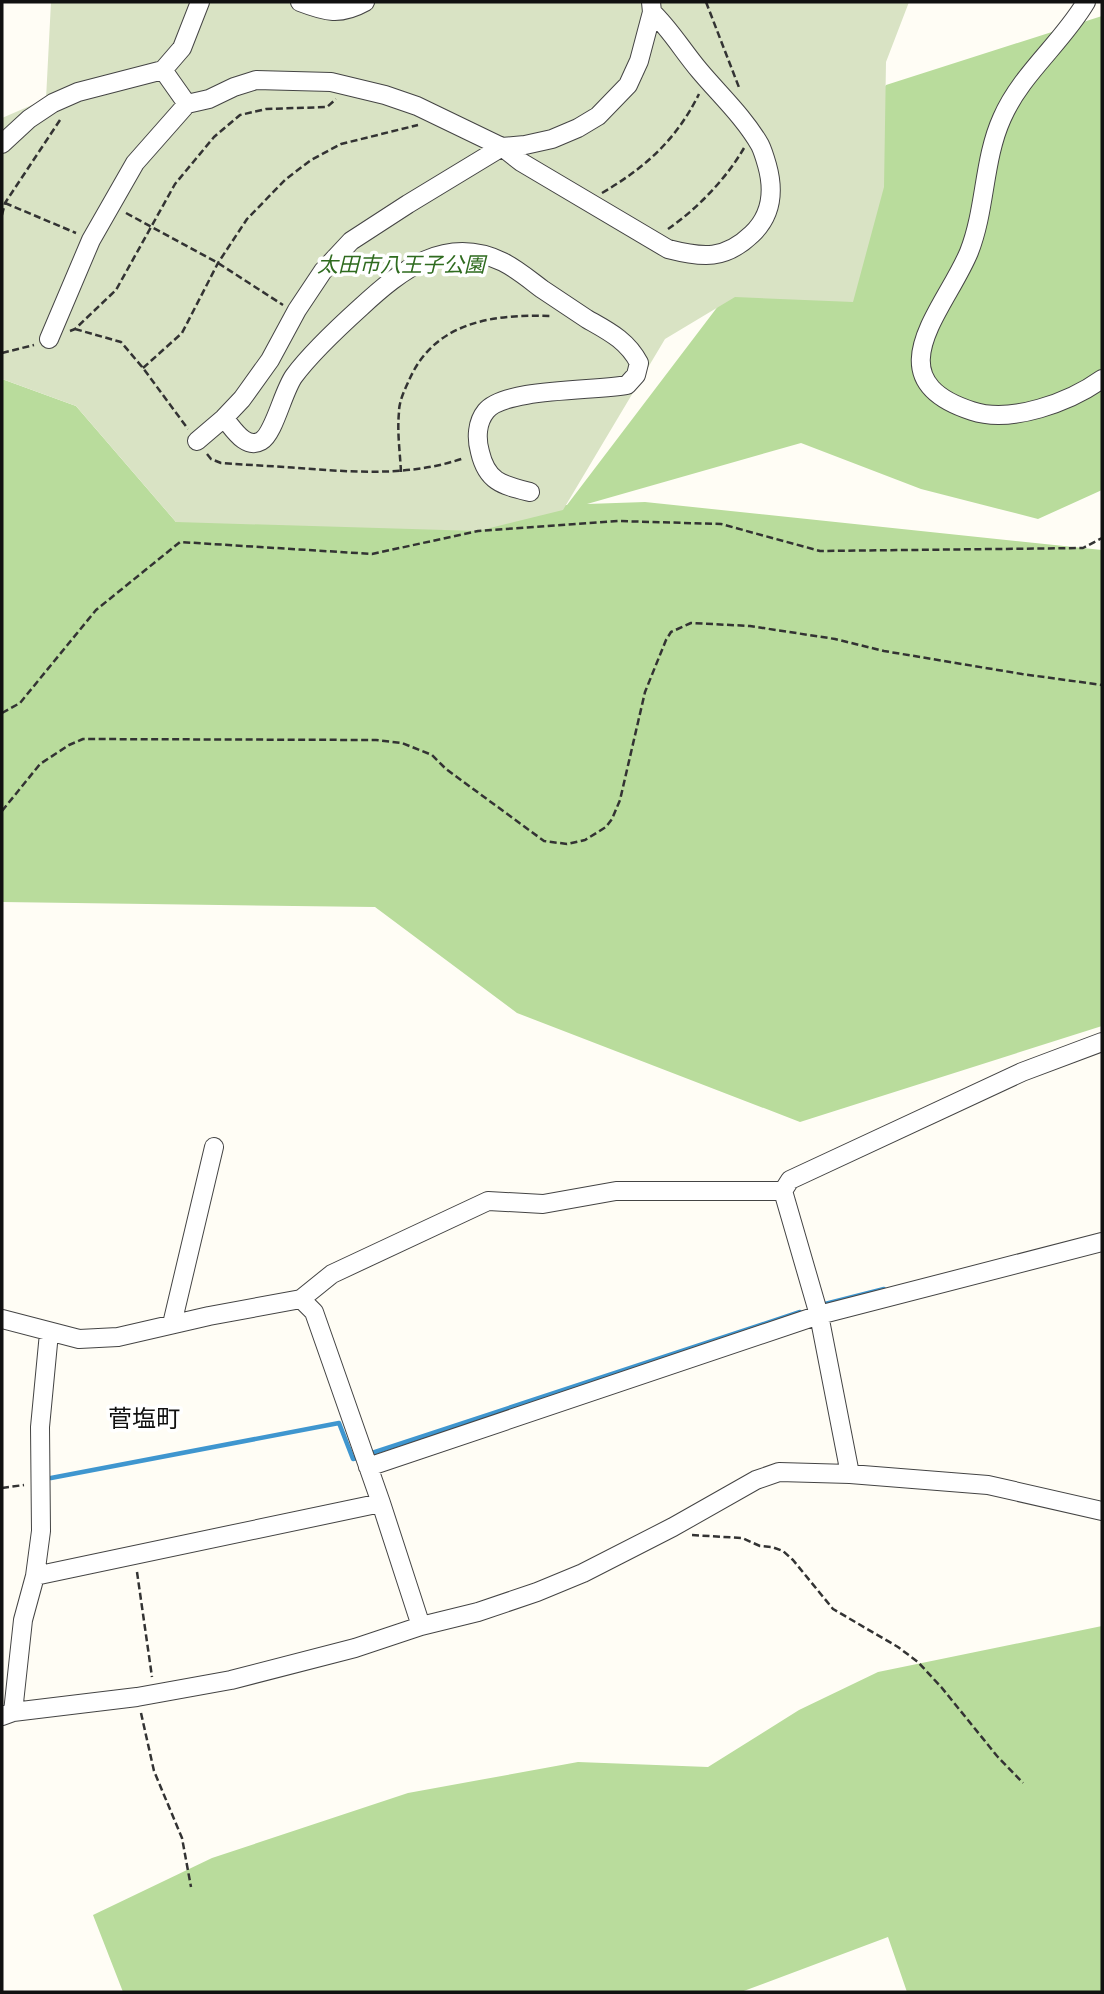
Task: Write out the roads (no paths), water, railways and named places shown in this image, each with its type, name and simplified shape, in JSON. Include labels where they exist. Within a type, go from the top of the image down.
[{"type":"street","points":[[2,144],[29,119],[52,103],[78,92],[163,70],[182,48],[200,2]]},
{"type":"street","points":[[300,2],[335,12],[351,10],[365,2]]},
{"type":"street","points":[[1086,2],[1003,115],[991,149],[974,236],[968,253],[926,333],[920,363],[923,374],[939,396],[968,410],[992,415],[1035,410],[1078,394],[1102,379]]},
{"type":"street","points":[[41,342],[91,240],[135,163],[187,104],[209,99],[256,80],[331,82],[385,94],[417,106],[502,147],[520,162],[668,249],[696,256],[720,254],[742,244],[760,226],[771,202],[771,179],[761,146],[682,50],[651,7]]},
{"type":"street","points":[[197,441],[242,399],[271,360],[297,310],[323,271],[351,241],[502,147],[552,139],[598,116],[628,85],[639,61],[651,7]]},
{"type":"street","points":[[163,70],[187,104]]},
{"type":"street","points":[[224,418],[245,442],[255,444],[263,440],[269,433],[294,376],[337,328],[404,270],[441,254],[462,252],[485,256],[504,263],[615,335],[632,351],[639,363],[636,376],[627,385],[521,395],[503,399],[487,409],[478,426],[483,463],[491,477],[501,485],[530,492]]},
{"type":"street","points":[[850,1474],[819,1315],[783,1191],[790,1180],[997,1083],[1102,1042]]},
{"type":"street","points":[[172,1324],[214,1147]]},
{"type":"street","points":[[2,1319],[79,1339],[118,1337],[301,1299],[332,1274],[488,1201],[543,1204],[617,1191],[783,1191]]},
{"type":"street","points":[[368,1467],[819,1315],[1102,1242]]},
{"type":"street","points":[[301,1299],[314,1312],[421,1626]]},
{"type":"street","points":[[49,1333],[40,1427],[41,1531],[35,1576],[23,1620],[7,1714],[145,1695],[273,1670],[478,1612],[558,1584],[673,1527],[756,1480],[779,1472],[850,1474],[988,1485],[1102,1511]]},
{"type":"street","points":[[35,1576],[380,1503]]},
{"type":"waterway","points":[[821,1305],[884,1289]]},
{"type":"waterway","points":[[369,1454],[800,1312]]},
{"type":"waterway","points":[[51,1478],[339,1423],[353,1459],[361,1457]]},
{"type":"district","name":"菅塩町","points":[[144,1418]]},
{"type":"park label","name":"太田市八王子公園","points":[[401,265]]}]
